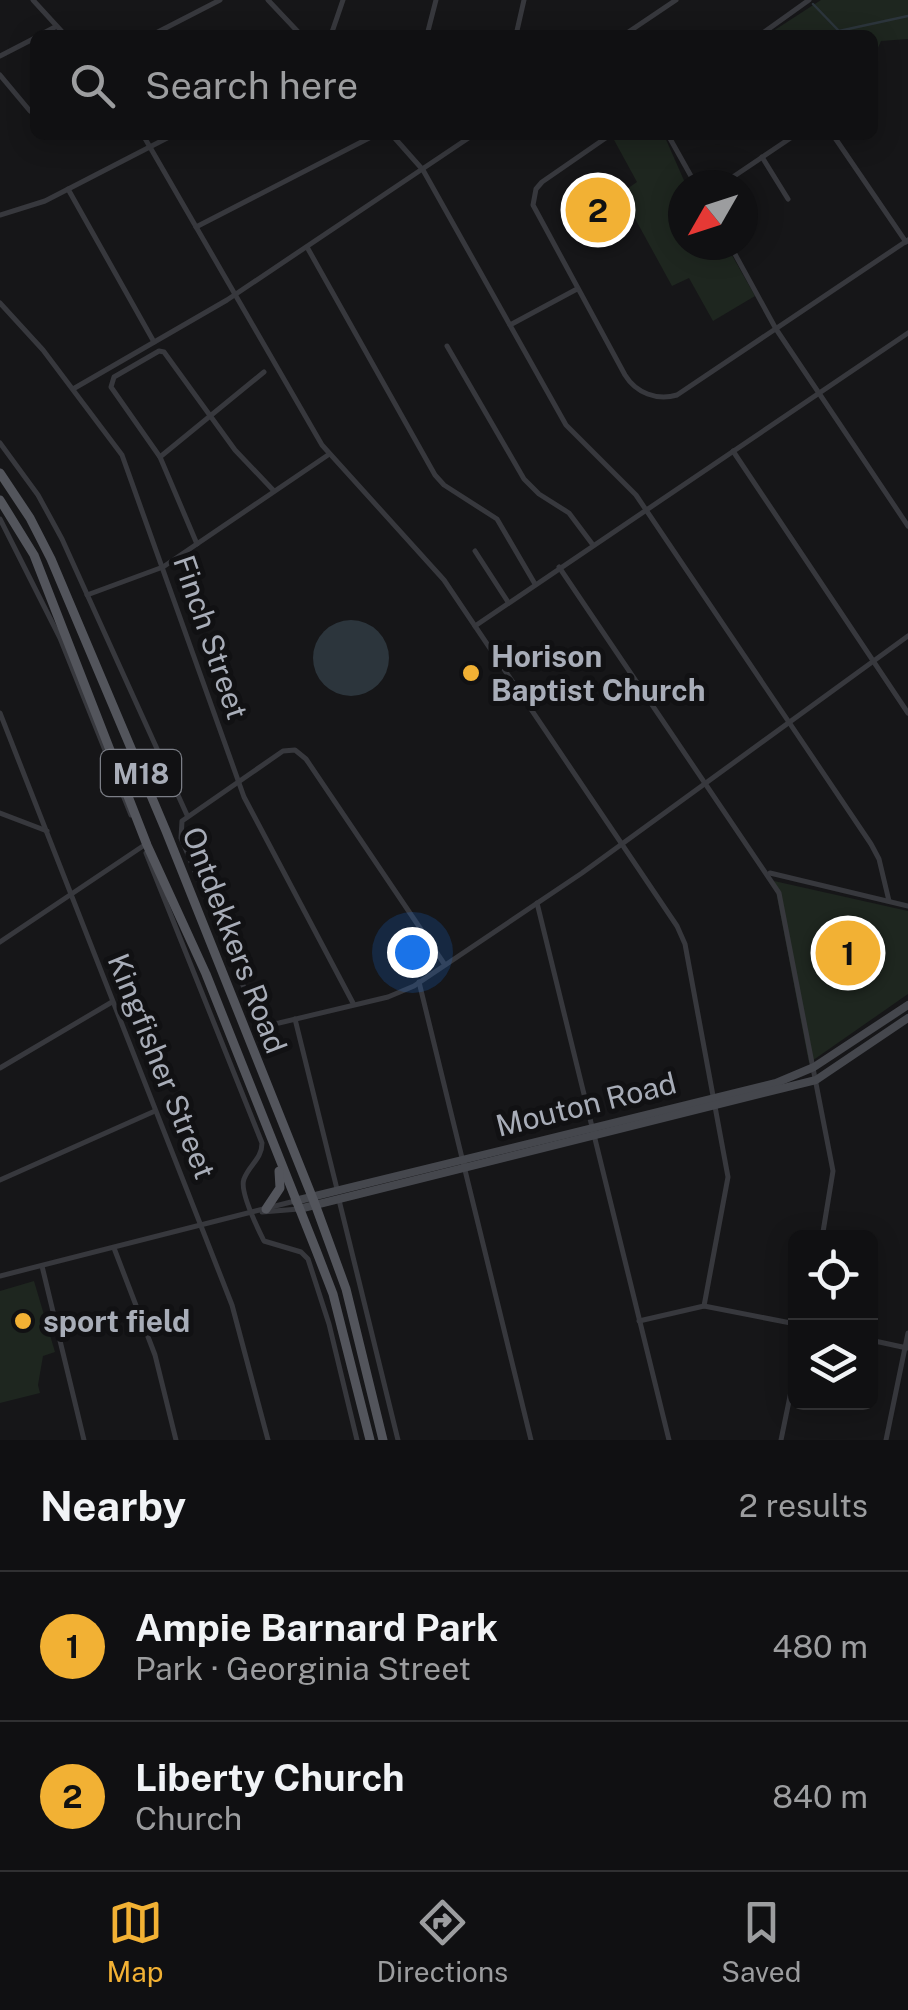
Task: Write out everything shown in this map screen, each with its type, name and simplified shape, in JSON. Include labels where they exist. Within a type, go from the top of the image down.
[{"type":"main road","name":"Ontdekkers Road","points":[[0,473],[51,559],[314,1200],[346,1290],[383,1440]]},
{"type":"main road","name":"Ontdekkers Road","points":[[0,500],[34,554],[147,844],[206,974],[334,1294],[370,1440]]},
{"type":"main road","name":"Mouton Road","points":[[297,1205],[776,1083],[814,1067],[907,1011]]},
{"type":"main road","name":"Mouton Road","points":[[716,1100],[816,1080],[907,1011]]},
{"type":"main road","points":[[260,1212],[278,1194],[280,1183],[270,1136]]},
{"type":"street","points":[[32,0],[60,30]]},
{"type":"street","points":[[162,30],[220,0]]},
{"type":"street","points":[[268,0],[295,30]]},
{"type":"street","points":[[333,30],[343,0]]},
{"type":"street","points":[[429,30],[436,0]]},
{"type":"street","points":[[517,30],[524,0]]},
{"type":"street","points":[[631,30],[676,0]]},
{"type":"street","points":[[767,30],[810,0]]},
{"type":"street","points":[[49,30],[57,26]]},
{"type":"street","points":[[0,56],[30,40]]},
{"type":"street","points":[[0,75],[30,111]]},
{"type":"street","points":[[146,140],[328,455],[438,572],[683,939],[728,1176],[704,1306]]},
{"type":"street","points":[[0,215],[39,203],[163,140]]},
{"type":"street","points":[[196,227],[365,140]]},
{"type":"street","points":[[396,140],[423,170],[566,425],[626,482],[646,509],[875,850],[889,901]]},
{"type":"street","points":[[73,389],[234,295],[466,140]]},
{"type":"street","points":[[603,140],[544,180],[534,196],[534,210],[632,385],[654,395],[678,396],[907,241],[836,140]]},
{"type":"street","points":[[671,140],[688,170]]},
{"type":"street","points":[[744,170],[788,140]]},
{"type":"street","points":[[762,158],[788,198]]},
{"type":"street","points":[[68,189],[154,342]]},
{"type":"street","points":[[307,246],[435,475],[497,519],[535,584]]},
{"type":"street","points":[[738,260],[776,329],[908,526]]},
{"type":"street","points":[[510,325],[577,288]]},
{"type":"street","name":"Finch Street","points":[[0,303],[73,389],[122,455],[238,782],[354,1004]]},
{"type":"street","points":[[476,626],[907,336]]},
{"type":"street","points":[[447,346],[524,479],[538,494],[569,512],[594,544]]},
{"type":"street","points":[[197,544],[160,458],[111,387],[114,376],[159,351],[164,352],[235,450],[274,492]]},
{"type":"street","points":[[160,458],[264,372]]},
{"type":"street","name":"Ontdekkers Road","points":[[0,443],[46,509],[187,816],[181,824],[181,838],[252,1013],[258,1021],[270,1024],[295,1019],[398,1440]]},
{"type":"street","points":[[733,451],[908,712]]},
{"type":"street","points":[[87,595],[163,566],[328,455]]},
{"type":"street","name":"Ontdekkers Road","points":[[0,519],[60,638],[262,1141],[262,1154],[242,1184],[260,1212]]},
{"type":"street","points":[[475,550],[508,602]]},
{"type":"street","points":[[560,568],[767,873],[782,902],[834,1171],[823,1230]]},
{"type":"street","points":[[295,1019],[388,996],[419,982],[622,844],[908,636]]},
{"type":"street","name":"Kingfisher Street","points":[[0,712],[241,1328],[268,1440]]},
{"type":"street","points":[[187,816],[292,749],[306,759],[444,965]]},
{"type":"street","points":[[0,813],[47,831]]},
{"type":"street","points":[[0,942],[144,846]]},
{"type":"street","points":[[767,873],[908,906]]},
{"type":"street","points":[[536,903],[669,1440]]},
{"type":"street","points":[[419,982],[531,1440]]},
{"type":"street","points":[[0,1068],[112,1002]]},
{"type":"street","points":[[0,1180],[155,1110]]},
{"type":"street","name":"Mouton Road","points":[[0,1276],[297,1205]]},
{"type":"street","points":[[260,1212],[266,1242],[301,1252],[309,1262],[357,1440]]},
{"type":"street","points":[[114,1248],[155,1356],[176,1440]]},
{"type":"street","points":[[42,1266],[84,1440]]},
{"type":"street","points":[[639,1321],[704,1306],[788,1322]]},
{"type":"street","points":[[886,1440],[908,1333]]},
{"type":"street","points":[[878,1342],[907,1348]]},
{"type":"street","points":[[781,1440],[788,1406]]},
{"type":"shaded area","points":[[821,0],[908,0],[908,39],[881,41],[878,48],[878,30],[775,30]]},
{"type":"shaded area","points":[[614,140],[666,140],[679,170],[668,170],[668,260],[735,260],[755,296],[713,321],[689,278],[672,286],[621,193],[637,182]]},
{"type":"shaded area","points":[[351,620],[378,631],[389,658],[378,685],[351,696],[324,685],[313,658],[324,631]]},
{"type":"shaded area","points":[[774,881],[908,911],[908,994],[809,1063]]},
{"type":"shaded area","name":"sport field","points":[[34,1281],[55,1352],[43,1356],[40,1393],[0,1403],[0,1291]]},
{"type":"waterway","points":[[813,4],[838,30]]},
{"type":"waterway","points":[[844,30],[908,16]]},
{"type":"place","name":"Liberty Church","points":[[598,210]]},
{"type":"place","name":"Horison Baptist Church","points":[[471,673]]},
{"type":"place","name":"Ampie Barnard Park","points":[[848,953]]},
{"type":"place","name":"sport field","points":[[23,1321]]}]
